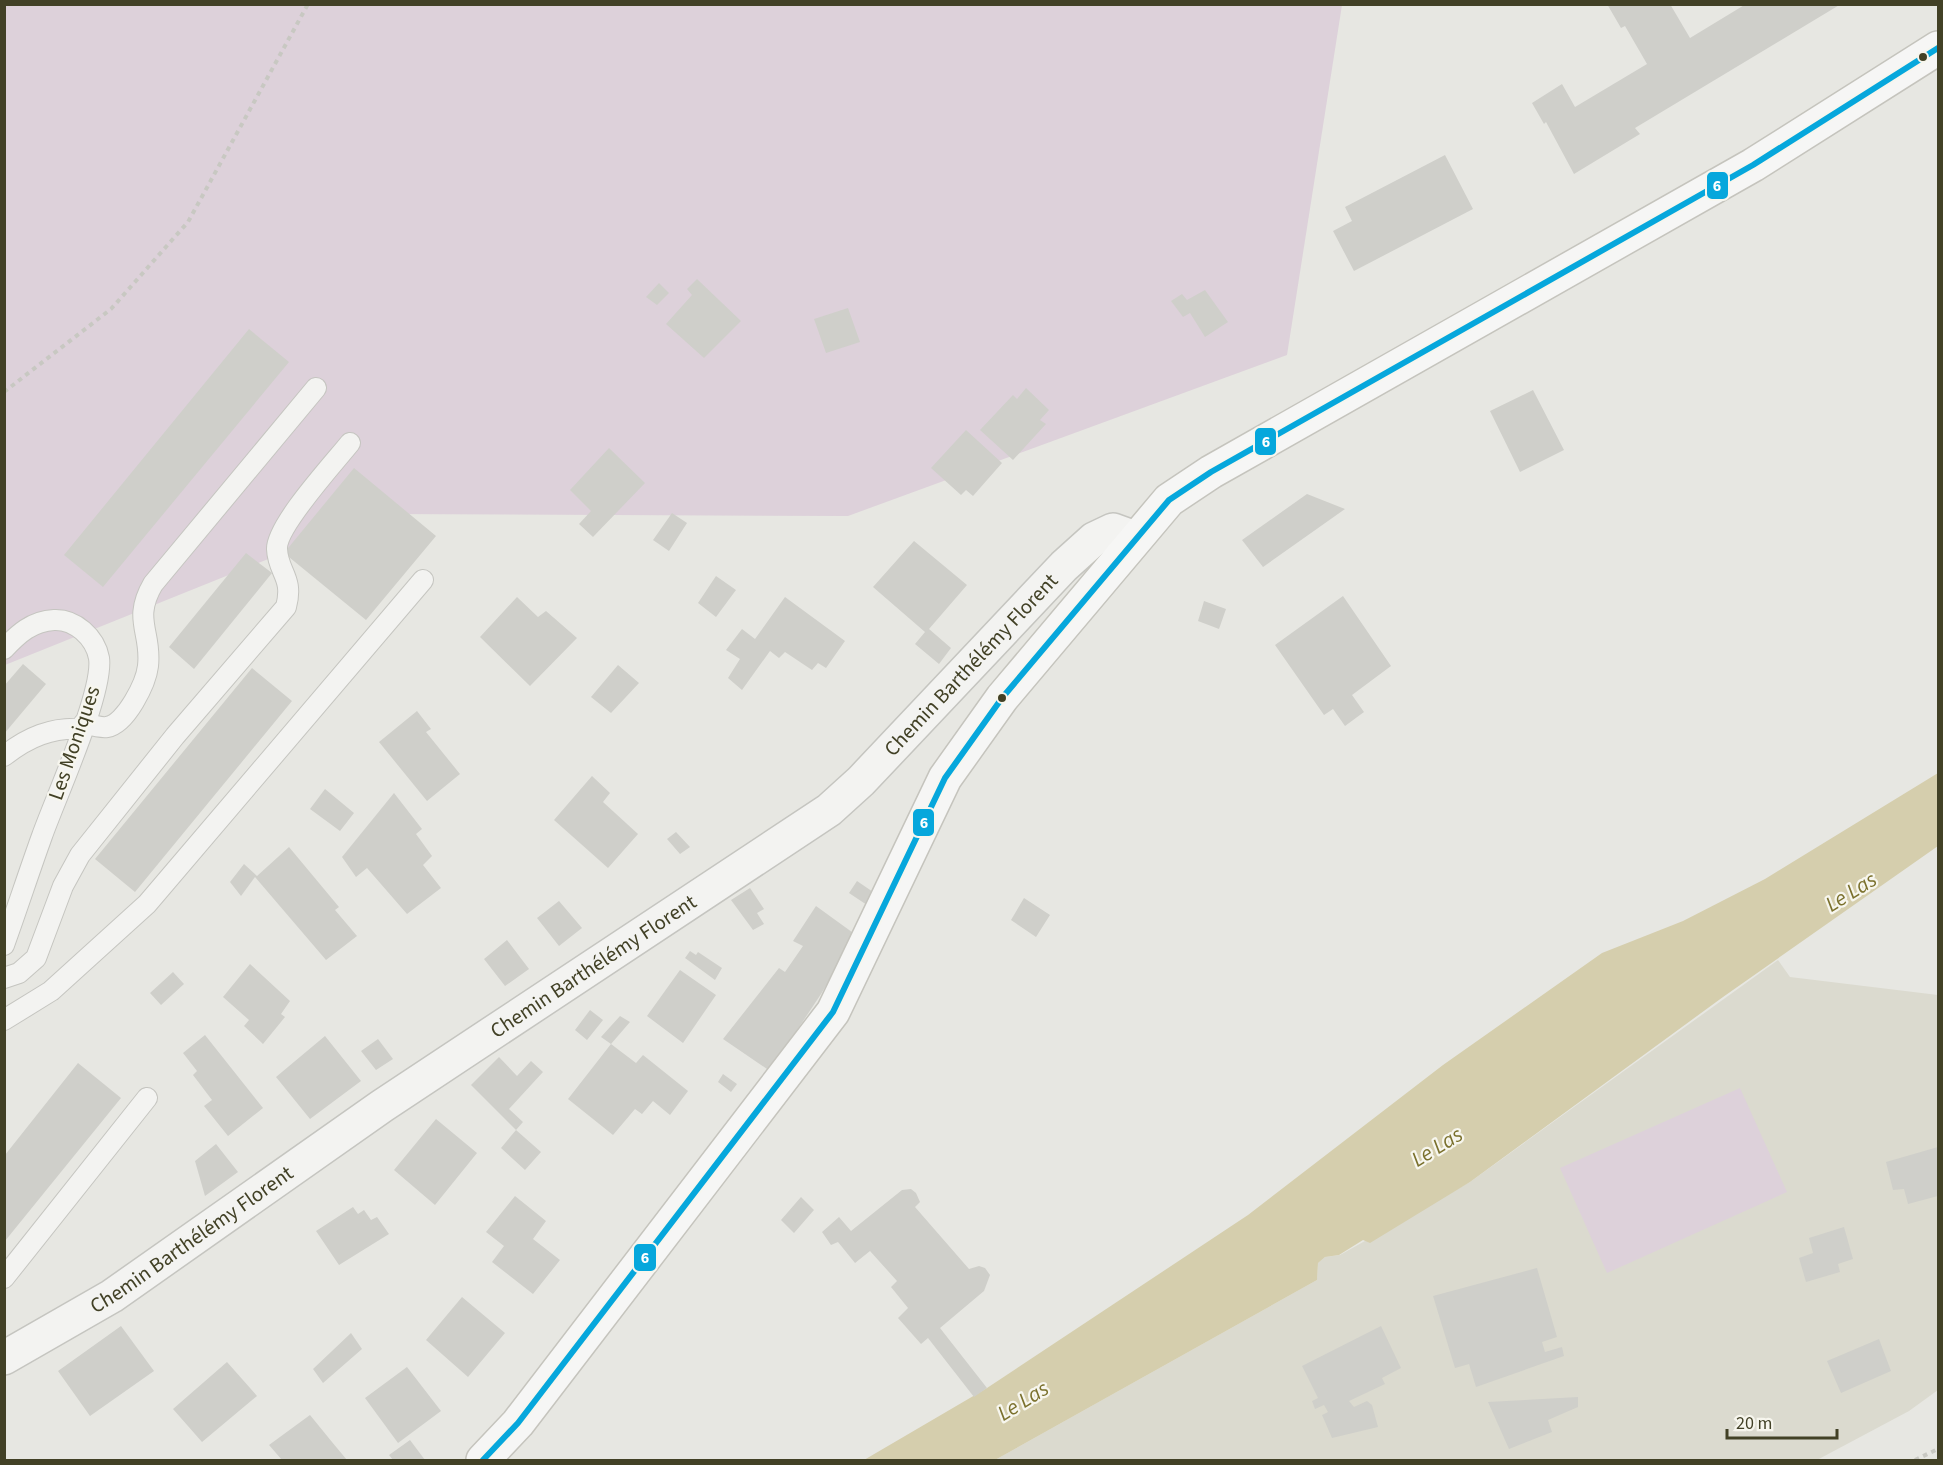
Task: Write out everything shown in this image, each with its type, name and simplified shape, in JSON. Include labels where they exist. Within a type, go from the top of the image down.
[{"type":"main road","points":[[483,1461],[518,1423],[833,1012],[945,778],[1002,698],[1169,500],[1211,472],[1753,165],[1938,48]]},
{"type":"street","name":"Chemin Barthélémy Florent","points":[[4,1358],[112,1296],[382,1106],[822,815],[846,796],[1064,566],[1094,539],[1113,530],[1135,538]]},
{"type":"lane","points":[[4,756],[41,733],[83,726],[108,727],[121,719],[128,711],[148,666],[142,614],[150,590],[316,388]]},
{"type":"lane","points":[[4,978],[19,973],[36,958],[63,886],[80,855],[155,760],[286,607],[289,589],[286,573],[278,558],[279,537],[350,443]]},
{"type":"lane","points":[[4,1020],[51,991],[147,904],[423,580]]},
{"type":"lane","name":"Les Moniques","points":[[4,650],[25,629],[43,621],[63,620],[81,629],[89,637],[99,657],[96,682],[83,726],[4,945]]},
{"type":"lane","points":[[4,1278],[147,1098]]},
{"type":"path","points":[[4,392],[111,309],[188,222],[308,4]]},
{"type":"path","points":[[1915,1461],[1938,1449]]},
{"type":"shaded area","points":[[5,5],[1342,5],[1287,355],[848,516],[380,514],[5,665]]},
{"type":"shaded area","points":[[1778,960],[1790,977],[1938,995],[1938,1390],[1909,1411],[1817,1460],[995,1460],[1317,1280],[1318,1263],[1325,1257],[1340,1255],[1470,1182]]},
{"type":"shaded area","points":[[1740,1088],[1787,1192],[1607,1273],[1560,1168]]},
{"type":"water","name":"Le Las","points":[[1938,773],[1938,846],[1723,997],[1470,1182],[1370,1243],[1363,1240],[1339,1255],[1325,1257],[1318,1263],[1317,1280],[995,1460],[864,1460],[987,1388],[1248,1215],[1443,1065],[1602,953],[1683,921],[1765,879]]},
{"type":"building","points":[[1607,4],[1670,4],[1690,38],[1746,4],[1841,4],[1635,128],[1640,134],[1574,174],[1546,122],[1544,124],[1532,103],[1562,84],[1575,107],[1647,64],[1625,26],[1621,28]]},
{"type":"building","points":[[1445,155],[1473,209],[1354,271],[1333,231],[1352,221],[1345,207]]},
{"type":"building","points":[[697,279],[741,321],[704,358],[666,324],[692,295],[687,289]]},
{"type":"building","points":[[659,283],[669,293],[657,305],[646,297]]},
{"type":"building","points":[[1205,290],[1228,322],[1205,337],[1190,313],[1183,317],[1171,301],[1182,294],[1187,300]]},
{"type":"building","points":[[848,308],[860,342],[826,353],[814,319]]},
{"type":"building","points":[[249,329],[289,362],[103,587],[64,555]]},
{"type":"building","points":[[1026,388],[1049,410],[1040,420],[1046,424],[1013,460],[980,430],[1013,395],[1017,399]]},
{"type":"building","points":[[1533,390],[1564,450],[1520,472],[1490,411]]},
{"type":"building","points":[[966,430],[1002,463],[973,496],[966,490],[961,495],[931,468]]},
{"type":"building","points":[[609,448],[645,483],[593,537],[579,524],[591,511],[570,490]]},
{"type":"building","points":[[354,468],[436,536],[366,620],[284,553]]},
{"type":"building","points":[[1307,494],[1345,509],[1263,567],[1242,540]]},
{"type":"building","points":[[672,513],[687,523],[669,551],[653,540]]},
{"type":"building","points":[[914,541],[967,585],[929,629],[951,648],[939,664],[915,644],[925,632],[873,587]]},
{"type":"building","points":[[246,553],[272,573],[194,669],[169,647]]},
{"type":"building","points":[[716,576],[736,590],[716,617],[698,603]]},
{"type":"building","points":[[1343,596],[1391,666],[1352,695],[1364,712],[1345,726],[1333,709],[1324,715],[1275,645]]},
{"type":"building","points":[[517,597],[538,617],[546,611],[577,638],[530,686],[480,637]]},
{"type":"building","points":[[785,597],[845,641],[826,668],[818,663],[812,670],[785,652],[779,658],[770,651],[742,690],[728,678],[740,659],[726,650],[742,629],[755,639]]},
{"type":"building","points":[[1204,601],[1226,609],[1219,629],[1198,621]]},
{"type":"building","points":[[23,664],[46,684],[4,734],[4,686]]},
{"type":"building","points":[[618,665],[639,683],[611,713],[591,697]]},
{"type":"building","points":[[252,668],[292,701],[135,892],[95,859]]},
{"type":"building","points":[[417,711],[431,729],[426,732],[460,774],[427,801],[379,742]]},
{"type":"building","points":[[592,776],[610,793],[603,802],[638,834],[608,868],[554,820]]},
{"type":"building","points":[[325,789],[354,813],[340,831],[310,809]]},
{"type":"building","points":[[394,793],[422,829],[416,834],[432,856],[423,865],[441,888],[407,914],[367,868],[356,877],[342,857]]},
{"type":"building","points":[[676,832],[690,847],[680,854],[667,839]]},
{"type":"building","points":[[289,847],[339,907],[335,910],[357,936],[326,960],[255,877],[241,896],[230,882],[244,864],[257,876]]},
{"type":"building","points":[[857,881],[876,894],[870,907],[849,893]]},
{"type":"building","points":[[750,888],[764,909],[757,913],[764,924],[753,930],[731,900]]},
{"type":"building","points":[[1024,898],[1050,915],[1036,937],[1011,920]]},
{"type":"building","points":[[559,901],[582,928],[559,946],[537,918]]},
{"type":"building","points":[[816,906],[856,935],[821,994],[770,1071],[723,1039],[779,968],[785,972],[803,946],[793,941]]},
{"type":"building","points":[[507,940],[529,969],[505,986],[484,959]]},
{"type":"building","points":[[690,951],[696,955],[698,952],[722,968],[715,980],[685,958]]},
{"type":"building","points":[[250,964],[290,1001],[281,1014],[285,1017],[263,1044],[244,1026],[249,1020],[223,997]]},
{"type":"building","points":[[680,970],[716,995],[683,1043],[647,1016]]},
{"type":"building","points":[[173,972],[184,984],[161,1005],[150,993]]},
{"type":"building","points":[[590,1010],[603,1020],[587,1040],[575,1030]]},
{"type":"building","points":[[620,1016],[630,1022],[611,1044],[601,1037]]},
{"type":"building","points":[[205,1035],[263,1108],[228,1136],[204,1106],[212,1100],[193,1075],[197,1071],[183,1053]]},
{"type":"building","points":[[325,1036],[361,1081],[310,1119],[276,1077]]},
{"type":"building","points":[[378,1039],[393,1059],[376,1070],[361,1051]]},
{"type":"building","points":[[611,1044],[636,1063],[643,1055],[688,1091],[670,1115],[653,1101],[642,1114],[635,1109],[613,1135],[568,1099]]},
{"type":"building","points":[[499,1057],[517,1076],[531,1061],[543,1072],[509,1109],[523,1122],[516,1130],[471,1085]]},
{"type":"building","points":[[78,1063],[121,1098],[5,1241],[5,1155]]},
{"type":"building","points":[[723,1074],[737,1084],[731,1092],[718,1082]]},
{"type":"building","points":[[436,1119],[477,1153],[435,1205],[394,1170]]},
{"type":"building","points":[[516,1130],[541,1152],[525,1170],[501,1148]]},
{"type":"building","points":[[216,1144],[238,1172],[205,1196],[195,1161]]},
{"type":"building","points":[[1938,1147],[1938,1196],[1908,1204],[1904,1189],[1893,1190],[1886,1162]]},
{"type":"building","points":[[911,1189],[916,1193],[920,1202],[915,1207],[969,1269],[979,1266],[985,1268],[990,1275],[984,1291],[940,1328],[987,1388],[974,1397],[928,1338],[921,1344],[898,1318],[908,1308],[891,1287],[897,1281],[870,1251],[855,1263],[838,1242],[831,1245],[822,1232],[839,1217],[851,1231],[902,1190]]},
{"type":"building","points":[[515,1196],[546,1221],[533,1239],[560,1260],[533,1294],[492,1262],[504,1246],[486,1232]]},
{"type":"building","points":[[801,1197],[814,1210],[794,1233],[781,1220]]},
{"type":"building","points":[[353,1207],[358,1214],[364,1210],[371,1220],[377,1217],[389,1234],[339,1265],[316,1231]]},
{"type":"building","points":[[1844,1227],[1853,1259],[1838,1264],[1840,1272],[1806,1282],[1799,1258],[1813,1253],[1809,1238]]},
{"type":"building","points":[[1537,1268],[1557,1337],[1542,1342],[1545,1352],[1562,1347],[1564,1356],[1476,1387],[1469,1364],[1455,1368],[1433,1296]]},
{"type":"building","points":[[462,1297],[505,1333],[468,1377],[426,1340]]},
{"type":"building","points":[[121,1326],[154,1371],[90,1416],[58,1371]]},
{"type":"building","points":[[1381,1326],[1401,1368],[1382,1378],[1385,1384],[1349,1401],[1354,1407],[1367,1401],[1372,1405],[1378,1427],[1332,1438],[1322,1415],[1328,1412],[1324,1405],[1315,1409],[1312,1401],[1318,1398],[1302,1366]]},
{"type":"building","points":[[351,1333],[362,1349],[323,1383],[313,1369]]},
{"type":"building","points":[[1879,1339],[1891,1371],[1841,1393],[1827,1361]]},
{"type":"building","points":[[227,1362],[257,1396],[202,1442],[173,1409]]},
{"type":"building","points":[[407,1367],[441,1411],[398,1443],[365,1398]]},
{"type":"building","points":[[1578,1397],[1578,1407],[1548,1420],[1552,1432],[1509,1449],[1488,1402]]},
{"type":"building","points":[[310,1415],[347,1460],[282,1460],[269,1445]]},
{"type":"building","points":[[410,1440],[425,1460],[393,1460],[389,1455]]},
{"type":"transit line","name":"6","points":[[483,1460],[518,1423],[833,1012],[945,778],[1002,698],[1169,500],[1211,472],[1753,165],[1938,48]]}]
